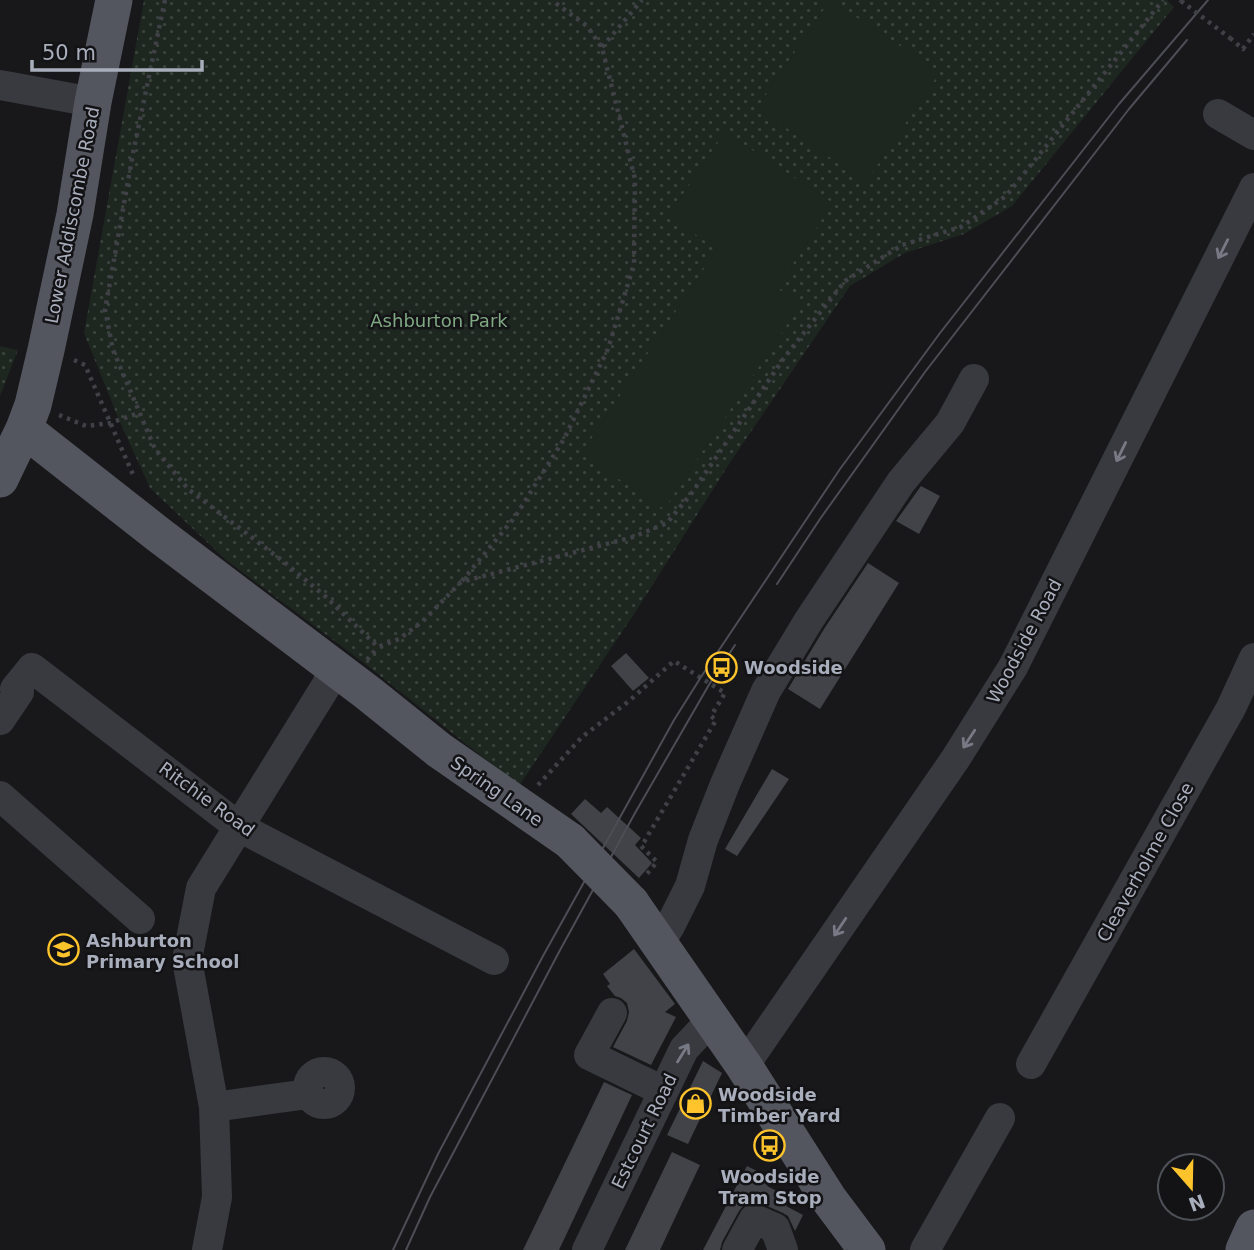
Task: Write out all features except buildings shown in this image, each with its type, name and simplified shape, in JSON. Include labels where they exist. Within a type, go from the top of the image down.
[{"type":"main road","name":"Lower Addiscombe Road","points":[[18,443],[33,405],[46,351],[75,214],[93,102],[114,0]]},
{"type":"main road","name":"Spring Lane","points":[[18,443],[170,543],[439,750],[569,841],[628,900],[744,1066],[828,1198],[867,1250]]},
{"type":"main road","points":[[1244,1250],[1254,1228]]},
{"type":"street","points":[[0,85],[93,102]]},
{"type":"street","points":[[1218,114],[1254,135]]},
{"type":"street","name":"Woodside Road","points":[[744,1066],[956,758],[1013,667],[1254,188]]},
{"type":"street","points":[[659,943],[690,886],[725,784],[766,691],[809,620],[901,482],[950,423],[974,379]]},
{"type":"street","name":"Cleaverholme Close","points":[[1031,1064],[1231,708],[1254,658]]},
{"type":"street","name":"Ritchie Road","points":[[0,720],[19,692],[15,688],[32,668],[239,827],[494,960]]},
{"type":"street","points":[[207,1250],[217,1197],[214,1107],[187,960],[201,888],[326,687],[334,668]]},
{"type":"street","points":[[0,796],[140,919]]},
{"type":"street","points":[[612,1013],[589,1055],[663,1091]]},
{"type":"street","name":"Estcourt Road","points":[[587,1250],[684,1049],[713,1022]]},
{"type":"street","points":[[214,1107],[308,1094]]},
{"type":"street","points":[[925,1250],[1000,1118]]},
{"type":"street","points":[[737,1250],[754,1219],[775,1227],[783,1250]]},
{"type":"path","points":[[165,0],[133,153],[106,310],[113,350],[155,449],[188,489],[284,562],[326,597],[377,646],[400,639],[423,621],[461,582],[515,517],[564,439],[608,349],[634,264],[635,179],[602,48],[587,26],[554,0]]},
{"type":"path","points":[[602,48],[642,0]]},
{"type":"path","points":[[461,582],[633,537],[667,523],[691,494],[784,358],[845,281],[902,245],[961,227],[1006,196],[1163,0]]},
{"type":"path","points":[[1181,0],[1243,49],[1254,34]]},
{"type":"path","points":[[46,351],[85,365],[137,485]]},
{"type":"path","points":[[18,443],[86,426],[110,423],[139,413]]},
{"type":"path","points":[[519,806],[582,737],[629,701],[674,661],[725,693],[710,716],[716,720],[640,846],[657,862],[628,900]]},
{"type":"green space","name":"Ashburton Park","points":[[144,0],[1167,0],[1174,7],[1012,206],[964,234],[905,253],[850,286],[731,461],[638,608],[519,786],[364,663],[226,560],[150,488],[84,333]]},
{"type":"green space","points":[[830,0],[940,72],[866,182],[757,108]]},
{"type":"green space","points":[[725,132],[833,203],[777,288],[801,304],[664,509],[581,454],[717,249],[668,216]]},
{"type":"green space","points":[[0,346],[18,350],[0,396]]},
{"type":"tram line","points":[[393,1250],[438,1154],[543,956],[674,720],[701,677],[840,469],[940,333],[1119,104],[1208,0]]},
{"type":"tram line","points":[[777,584],[925,372],[1129,109],[1187,40]]},
{"type":"tram line","points":[[406,1250],[430,1197],[559,952],[635,813],[735,645]]},
{"type":"place","name":"Woodside","points":[[721,667]]},
{"type":"place","name":"Ashburton Primary School","points":[[63,950]]},
{"type":"place","name":"Woodside Timber Yard","points":[[695,1104]]},
{"type":"place","name":"Woodside Tram Stop","points":[[770,1145]]}]
